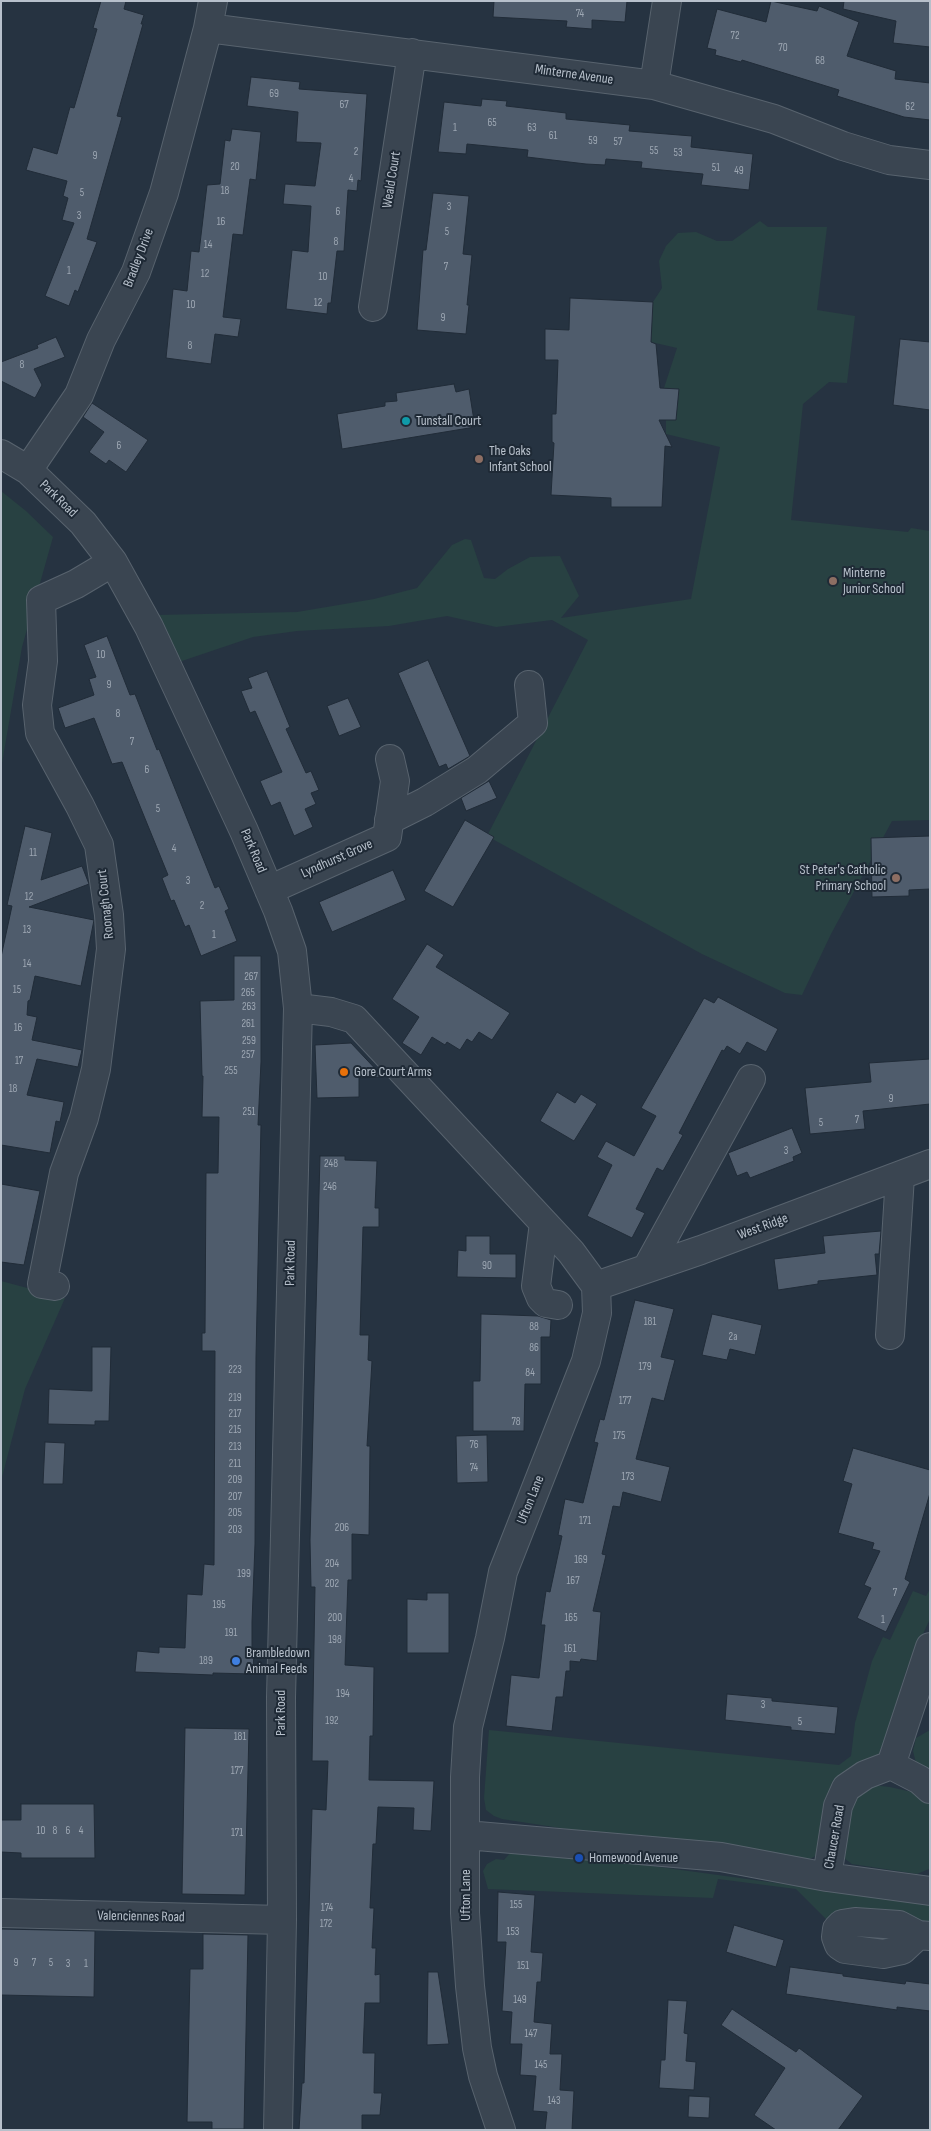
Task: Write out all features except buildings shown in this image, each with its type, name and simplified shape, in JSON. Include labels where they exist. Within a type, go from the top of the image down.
[{"type":"street","name":"Bradley Drive","points":[[28,470],[79,395],[102,340],[136,272],[164,193],[208,28],[212,1]]},
{"type":"street","points":[[654,85],[667,1]]},
{"type":"street","name":"Minterne Avenue","points":[[208,28],[654,85],[774,119],[844,146],[889,160],[930,165]]},
{"type":"street","name":"Weald Court","points":[[373,307],[412,53]]},
{"type":"street","name":"Park Road","points":[[1,454],[28,470],[83,523],[113,562],[149,627],[178,688],[269,890],[292,951],[298,1008],[281,1697],[282,1920],[278,2130]]},
{"type":"street","name":"Roonagh Court","points":[[55,1286],[42,1284],[64,1173],[84,1118],[96,1069],[111,949],[109,915],[99,845],[40,733],[37,705],[43,661],[41,600],[76,584],[113,562]]},
{"type":"street","points":[[389,820],[425,802],[477,770],[533,723],[529,685]]},
{"type":"street","name":"Lyndhurst Grove","points":[[269,890],[387,837],[395,781],[390,759]]},
{"type":"street","points":[[298,1008],[331,1012],[354,1019],[571,1252],[596,1286]]},
{"type":"street","points":[[647,1268],[751,1079]]},
{"type":"street","name":"West Ridge","points":[[596,1286],[701,1250],[930,1164]]},
{"type":"street","points":[[890,1335],[900,1176]]},
{"type":"street","points":[[544,1223],[536,1286],[541,1298],[546,1303],[558,1305]]},
{"type":"street","name":"Ufton Lane","points":[[501,2130],[477,2048],[465,1913],[465,1777],[468,1727],[490,1638],[503,1572],[586,1361],[597,1313],[596,1286]]},
{"type":"street","points":[[930,1647],[921,1710],[891,1765],[920,1780],[930,1790]]},
{"type":"street","name":"Chaucer Road","points":[[827,1878],[838,1806],[846,1788],[865,1775],[891,1765]]},
{"type":"street","points":[[466,1834],[721,1857],[827,1878],[930,1891]]},
{"type":"street","name":"Valenciennes Road","points":[[1,1913],[282,1920]]},
{"type":"green space","name":"Minterne Junior School","points":[[760,221],[768,227],[827,227],[817,310],[855,316],[847,383],[829,382],[803,404],[791,520],[908,532],[911,528],[930,531],[930,820],[892,821],[831,934],[802,995],[785,993],[702,954],[487,836],[588,640],[552,620],[496,627],[447,616],[389,626],[297,631],[253,637],[179,662],[181,660],[156,615],[297,612],[374,599],[417,588],[452,545],[465,539],[471,540],[484,578],[495,579],[508,569],[530,557],[560,556],[579,596],[561,618],[691,599],[720,447],[666,434],[666,420],[676,420],[679,389],[664,388],[677,348],[651,342],[653,302],[662,288],[659,261],[666,246],[678,233],[696,232],[717,241],[732,241]]},
{"type":"green space","points":[[1,491],[26,511],[53,537],[22,647],[1,769]]},
{"type":"green space","points":[[1,1281],[65,1298],[25,1389],[1,1481]]},
{"type":"green space","points":[[930,1589],[930,1619],[907,1668],[877,1767],[819,1854],[812,1858],[801,1862],[638,1840],[502,1819],[486,1810],[484,1798],[489,1730],[839,1765],[851,1756],[855,1723],[872,1661],[883,1637],[890,1640],[913,1591],[926,1596]]},
{"type":"green space","points":[[930,1730],[930,1782],[918,1771],[913,1751],[916,1738]]},
{"type":"green space","points":[[872,1785],[925,1795],[930,1802],[929,1869],[917,1874],[852,1864],[844,1858],[846,1823],[851,1797]]},
{"type":"green space","points":[[513,1847],[930,1904],[930,1930],[833,1926],[796,1889],[718,1879],[713,1898],[488,1889],[483,1871],[487,1864],[496,1859],[504,1860]]},
{"type":"place","name":"Tunstall Court","points":[[406,421]]},
{"type":"place","name":"The Oaks Infant School","points":[[479,459]]},
{"type":"place","name":"Minterne Junior School","points":[[833,581]]},
{"type":"place","name":"St Peter's Catholic Primary School","points":[[896,878]]},
{"type":"place","name":"Gore Court Arms","points":[[344,1072]]},
{"type":"place","name":"Brambledown Animal Feeds","points":[[236,1661]]},
{"type":"place","name":"Homewood Avenue","points":[[579,1858]]}]
